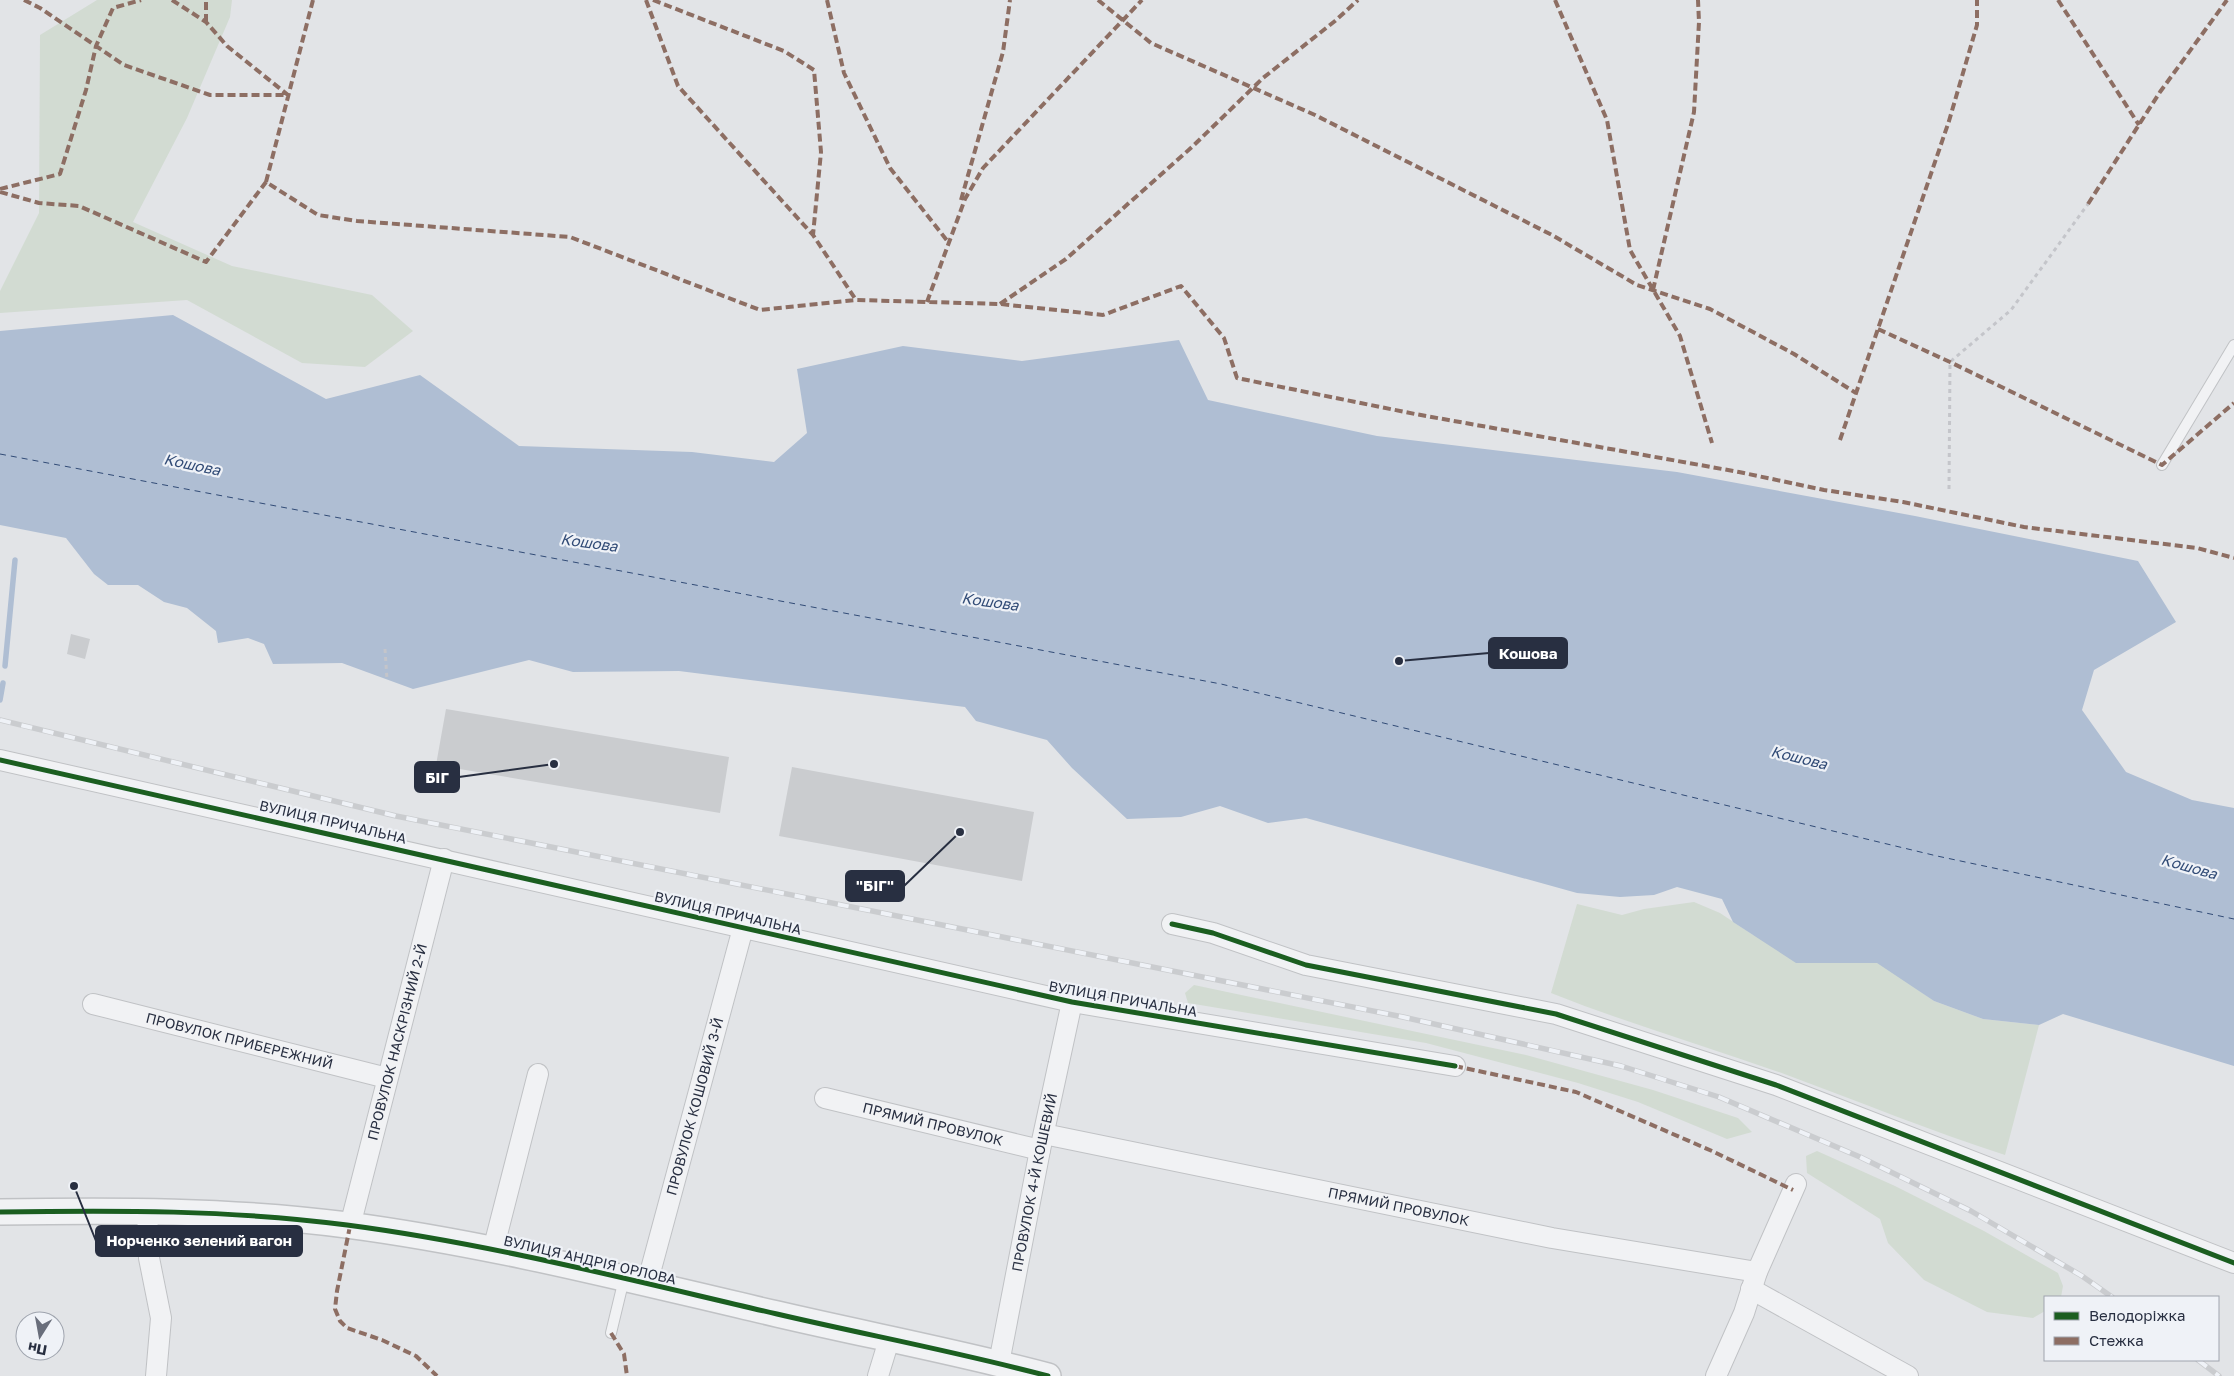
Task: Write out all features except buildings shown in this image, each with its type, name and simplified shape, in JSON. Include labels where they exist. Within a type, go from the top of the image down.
[{"type":"street","name":"ВУЛИЦЯ ПРИЧАЛЬНА","points":[[0,760],[1072,1002],[1456,1066]]},
{"type":"street","name":"ПРОВУЛОК НАСКРІЗНИЙ 2-Й","points":[[350,1226],[444,859]]},
{"type":"street","points":[[1172,924],[1213,933],[1306,965],[1556,1014],[1776,1085],[2234,1263]]},
{"type":"street","name":"ПРОВУЛОК КОШОВИЙ 3-Й","points":[[636,1282],[743,928]]},
{"type":"street","name":"ПРОВУЛОК 4-Й КОШЕВИЙ","points":[[999,1363],[1042,1142],[1072,1002]]},
{"type":"street","name":"ПРОВУЛОК ПРИБЕРЕЖНИЙ","points":[[93,1004],[387,1078]]},
{"type":"street","name":"ВУЛИЦЯ АНДРІЯ ОРЛОВА","points":[[493,1250],[538,1074]]},
{"type":"street","name":"ПРЯМИЙ ПРОВУЛОК","points":[[825,1098],[1042,1142],[1552,1238],[1754,1280],[1908,1376]]},
{"type":"street","points":[[1716,1376],[1744,1313],[1754,1280],[1796,1184]]},
{"type":"street","points":[[147,1211],[150,1258],[161,1318],[156,1376]]},
{"type":"street","name":"ВУЛИЦЯ АНДРІЯ ОРЛОВА","points":[[0,1212],[147,1211],[300,1220],[350,1226],[493,1250],[889,1340],[999,1363],[1048,1376]]},
{"type":"street","points":[[878,1376],[889,1340]]},
{"type":"lane","points":[[2162,465],[2234,345]]},
{"type":"lane","points":[[611,1333],[636,1282]]},
{"type":"path","points":[[1949,489],[1950,362],[2011,310],[2077,222],[2088,204]]},
{"type":"path","points":[[385,649],[387,680]]},
{"type":"shaded area","points":[[97,0],[232,0],[230,17],[187,118],[133,222],[232,266],[372,295],[413,331],[365,367],[302,363],[187,300],[0,313],[0,291],[39,213],[40,35]]},
{"type":"shaded area","points":[[1694,902],[1720,913],[1753,935],[1878,962],[1934,1001],[1983,1019],[2039,1025],[2005,1155],[1787,1075],[1551,993],[1577,904],[1622,915],[1644,909]]},
{"type":"shaded area","points":[[1194,985],[1526,1055],[1653,1090],[1738,1118],[1752,1132],[1727,1139],[1638,1102],[1578,1083],[1426,1043],[1188,1003],[1185,993]]},
{"type":"shaded area","points":[[1817,1151],[1895,1186],[1984,1231],[2058,1273],[2063,1286],[2061,1296],[2044,1296],[2044,1312],[2033,1318],[1987,1312],[1924,1280],[1888,1243],[1880,1219],[1807,1173],[1806,1156]]},
{"type":"water","points":[[173,315],[326,399],[420,375],[519,446],[692,452],[774,462],[807,433],[797,369],[903,346],[1022,361],[1179,340],[1208,400],[1377,436],[1677,472],[1915,516],[2138,561],[2176,622],[2094,670],[2082,710],[2126,772],[2192,800],[2234,808],[2234,1066],[2063,1014],[2039,1025],[1983,1019],[1934,1001],[1877,963],[1796,963],[1733,922],[1722,899],[1677,887],[1654,895],[1620,897],[1577,893],[1306,818],[1268,823],[1220,806],[1181,817],[1127,819],[1072,768],[1047,740],[976,721],[965,707],[679,671],[573,672],[529,660],[413,689],[342,663],[273,664],[264,644],[248,638],[218,643],[216,631],[187,608],[164,602],[138,585],[108,585],[94,574],[66,538],[0,525],[0,331]]},
{"type":"waterway","points":[[5,666],[15,560]]},
{"type":"waterway","points":[[0,700],[3,683]]},
{"type":"ferry route","points":[[0,454],[1221,684],[1937,856],[2234,919]]},
{"type":"railway","points":[[0,720],[396,816],[1403,1017],[1621,1066],[1719,1097],[1860,1157],[1971,1211],[2082,1276],[2111,1296]]},
{"type":"railway","points":[[2199,1361],[2219,1376]]},
{"type":"marked path","points":[[24,0],[40,8],[124,65],[210,95],[288,95]]},
{"type":"marked path","points":[[0,189],[60,174],[86,90],[96,46],[113,8],[141,0]]},
{"type":"marked path","points":[[172,0],[206,22],[227,46],[288,95]]},
{"type":"marked path","points":[[206,0],[206,22]]},
{"type":"marked path","points":[[313,0],[266,182],[318,215],[357,221],[570,237],[760,310],[856,300],[1000,304],[1103,315],[1181,286],[1224,338],[1237,378],[1415,414],[1739,472],[1824,490],[1903,502],[2024,527],[2197,548],[2234,558]]},
{"type":"marked path","points":[[646,0],[678,86],[813,235],[856,300]]},
{"type":"marked path","points":[[653,0],[784,51],[814,70],[821,152],[813,235]]},
{"type":"marked path","points":[[827,0],[844,73],[890,168],[949,243]]},
{"type":"marked path","points":[[961,200],[1003,52],[1010,0]]},
{"type":"marked path","points":[[1098,0],[1151,43],[1315,115],[1552,235],[1637,285],[1710,309],[1794,354],[1856,393]]},
{"type":"marked path","points":[[927,302],[965,199],[983,168],[1142,0]]},
{"type":"marked path","points":[[1000,304],[1066,259],[1192,147],[1263,78],[1335,21],[1358,0]]},
{"type":"marked path","points":[[1555,0],[1607,120],[1630,250],[1680,336],[1712,443]]},
{"type":"marked path","points":[[1653,290],[1694,112],[1699,22],[1698,0]]},
{"type":"marked path","points":[[1840,440],[1949,121],[1977,25],[1977,0]]},
{"type":"marked path","points":[[2058,0],[2139,125]]},
{"type":"marked path","points":[[2088,204],[2160,92],[2227,0]]},
{"type":"marked path","points":[[0,192],[39,203],[79,206],[206,262],[266,182]]},
{"type":"marked path","points":[[1878,329],[2162,465],[2234,403]]},
{"type":"marked path","points":[[1455,1066],[1576,1092],[1712,1151],[1793,1190]]},
{"type":"marked path","points":[[350,1226],[335,1309],[340,1321],[347,1328],[382,1340],[416,1356],[437,1376]]},
{"type":"marked path","points":[[611,1333],[624,1354],[627,1376]]},
{"type":"cycle path","points":[[0,760],[1072,1002],[1455,1066]]},
{"type":"cycle path","points":[[1172,924],[1213,933],[1306,965],[1556,1014],[1776,1085],[2234,1263]]},
{"type":"cycle path","points":[[0,1212],[130,1211],[261,1216],[401,1233],[563,1264],[1048,1376]]},
{"type":"place","name":"Кошова","points":[[1399,661]]},
{"type":"place","name":"БІГ","points":[[554,764]]},
{"type":"place","name":"\"БІГ\"","points":[[960,832]]},
{"type":"place","name":"Норченко зелений вагон","points":[[74,1186]]}]
